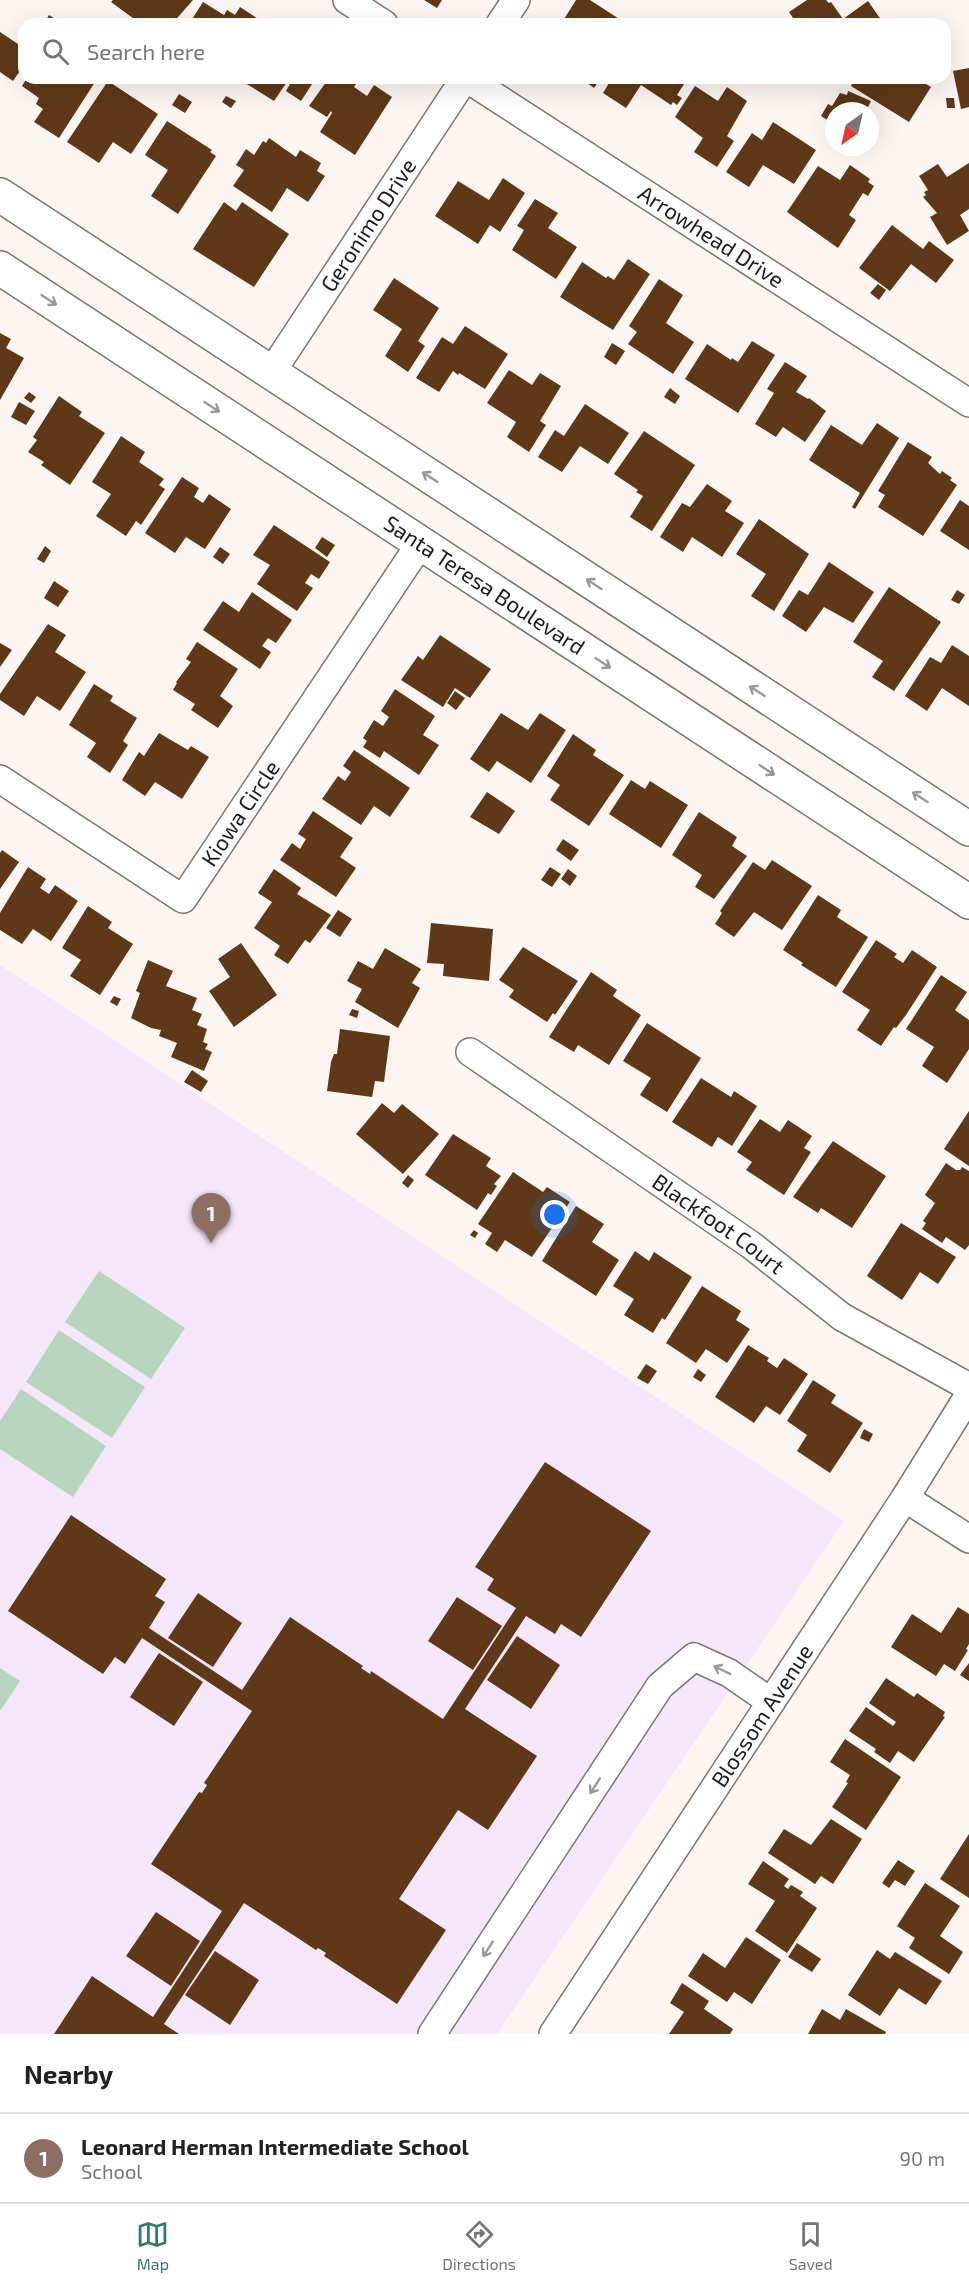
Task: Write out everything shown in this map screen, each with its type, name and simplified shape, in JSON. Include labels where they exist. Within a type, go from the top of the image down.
[{"type":"main road","points":[[0,195],[271,372],[965,817]]},
{"type":"main road","name":"Santa Teresa Boulevard","points":[[0,268],[969,902]]},
{"type":"street","points":[[347,0],[375,18]]},
{"type":"street","points":[[505,18],[516,0]]},
{"type":"street","name":"Geronimo Drive","points":[[271,372],[462,84]]},
{"type":"street","name":"Arrowhead Drive","points":[[476,84],[965,392]]},
{"type":"street","name":"Kiowa Circle","points":[[0,779],[183,899],[420,544]]},
{"type":"street","name":"Blackfoot Court","points":[[470,1052],[751,1245],[842,1317],[969,1387]]},
{"type":"street","name":"Blossom Avenue","points":[[553,2034],[905,1498],[969,1395]]},
{"type":"street","points":[[905,1498],[969,1539]]},
{"type":"street","points":[[432,2034],[660,1686],[694,1657],[729,1673],[771,1702]]},
{"type":"shaded area","points":[[0,965],[844,1521],[497,2034],[0,2034]]},
{"type":"green space","points":[[99,1271],[185,1328],[151,1379],[65,1322]]},
{"type":"green space","points":[[59,1330],[145,1387],[112,1438],[26,1382]]},
{"type":"green space","points":[[21,1389],[106,1446],[73,1497],[0,1449],[0,1421]]},
{"type":"green space","points":[[0,1668],[20,1681],[0,1711]]},
{"type":"building","points":[[113,0],[193,0],[177,18],[133,18],[111,2]]},
{"type":"building","points":[[424,0],[442,0],[437,8]]},
{"type":"building","points":[[576,0],[590,0],[618,18],[565,18]]},
{"type":"building","points":[[807,0],[826,0],[831,2],[842,18],[793,18],[789,12]]},
{"type":"building","points":[[868,1],[880,18],[844,18]]},
{"type":"building","points":[[203,2],[224,15],[227,10],[235,15],[240,7],[257,18],[193,18]]},
{"type":"building","points":[[0,32],[18,44],[18,74],[13,81],[0,72]]},
{"type":"building","points":[[969,68],[969,107],[961,109],[953,71]]},
{"type":"building","points":[[23,84],[94,84],[59,138],[34,122],[43,109],[36,104],[39,98],[22,86]]},
{"type":"building","points":[[106,84],[113,84],[158,114],[131,154],[113,142],[99,163],[67,142]]},
{"type":"building","points":[[247,84],[286,84],[274,101]]},
{"type":"building","points":[[290,84],[312,84],[301,101],[286,91]]},
{"type":"building","points":[[325,84],[356,84],[354,87],[367,96],[374,85],[392,97],[355,155],[320,132],[332,113],[331,111],[327,117],[309,106]]},
{"type":"building","points":[[608,84],[684,84],[677,95],[682,98],[677,105],[673,102],[671,105],[641,85],[626,108],[603,93]]},
{"type":"building","points":[[852,84],[926,84],[931,87],[909,122],[851,86]]},
{"type":"building","points":[[695,86],[718,101],[727,87],[747,101],[727,136],[734,141],[717,167],[694,152],[703,138],[675,117]]},
{"type":"building","points":[[848,91],[871,101],[834,102],[840,93],[847,95]]},
{"type":"building","points":[[179,94],[192,102],[185,113],[172,105]]},
{"type":"building","points":[[226,96],[236,101],[231,108],[222,102]]},
{"type":"building","points":[[946,98],[954,98],[955,108],[947,108]]},
{"type":"building","points":[[167,121],[212,150],[210,152],[216,156],[178,214],[151,196],[168,170],[145,155]]},
{"type":"building","points":[[773,122],[816,150],[794,184],[763,165],[749,187],[726,172],[752,133],[762,140]]},
{"type":"building","points":[[269,138],[296,157],[300,150],[321,163],[317,171],[325,176],[308,202],[287,188],[272,212],[233,186],[244,170],[236,165],[246,149],[254,155],[263,141],[266,143]]},
{"type":"building","points":[[969,163],[969,209],[960,215],[969,231],[947,245],[930,217],[937,213],[923,197],[926,195],[924,192],[928,190],[919,176],[938,164],[947,177]]},
{"type":"building","points":[[850,165],[870,179],[868,182],[874,186],[868,196],[863,193],[849,215],[856,220],[838,248],[787,212],[818,166],[840,180]]},
{"type":"building","points":[[503,178],[525,193],[500,232],[490,225],[478,244],[435,216],[458,181],[489,200]]},
{"type":"building","points":[[535,199],[558,213],[548,228],[577,247],[556,279],[512,250],[524,230],[517,226]]},
{"type":"building","points":[[224,202],[236,211],[242,202],[289,234],[254,287],[193,249]]},
{"type":"building","points":[[892,225],[923,249],[929,241],[954,260],[936,283],[911,264],[890,291],[859,268]]},
{"type":"building","points":[[628,259],[650,274],[613,330],[560,297],[582,262],[606,278],[608,276],[614,280]]},
{"type":"building","points":[[394,278],[439,308],[418,341],[425,346],[408,372],[385,356],[402,329],[373,310]]},
{"type":"building","points":[[659,279],[683,295],[666,323],[694,342],[673,374],[628,344],[637,332],[629,326]]},
{"type":"building","points":[[878,284],[886,290],[879,300],[870,293]]},
{"type":"building","points":[[465,326],[508,354],[485,389],[453,371],[439,392],[416,378],[442,337],[453,344]]},
{"type":"building","points":[[0,333],[11,339],[6,348],[24,358],[0,400]]},
{"type":"building","points":[[752,341],[775,355],[738,413],[685,379],[707,344],[738,362]]},
{"type":"building","points":[[612,343],[625,351],[616,365],[604,357]]},
{"type":"building","points":[[785,362],[807,376],[796,392],[809,398],[826,411],[805,442],[783,427],[776,437],[755,424],[774,393],[767,389]]},
{"type":"building","points":[[509,370],[532,385],[540,373],[561,386],[540,421],[546,425],[529,452],[507,437],[516,422],[487,403]]},
{"type":"building","points":[[670,388],[680,396],[675,404],[664,397]]},
{"type":"building","points":[[29,392],[36,397],[31,403],[24,398]]},
{"type":"building","points":[[59,396],[82,412],[79,416],[105,433],[70,485],[41,465],[44,462],[28,452],[37,440],[33,437]]},
{"type":"building","points":[[19,402],[35,411],[26,425],[11,417]]},
{"type":"building","points":[[585,404],[629,433],[608,464],[580,446],[562,472],[538,457],[555,430],[564,436]]},
{"type":"building","points":[[877,423],[899,438],[855,509],[852,507],[860,493],[809,460],[831,425],[862,445]]},
{"type":"building","points":[[644,431],[695,465],[652,531],[630,517],[643,496],[614,474]]},
{"type":"building","points":[[121,436],[145,452],[139,462],[164,479],[159,485],[165,489],[141,525],[136,521],[126,536],[96,516],[111,494],[92,482]]},
{"type":"building","points":[[908,442],[932,457],[928,463],[940,474],[942,471],[952,478],[950,480],[957,485],[923,536],[878,507],[885,495],[878,491]]},
{"type":"building","points":[[182,477],[199,488],[194,497],[203,503],[209,494],[231,509],[205,549],[186,537],[175,553],[145,533]]},
{"type":"building","points":[[707,484],[732,501],[725,511],[744,523],[722,557],[692,537],[683,552],[660,537],[682,503],[690,507]]},
{"type":"building","points":[[960,500],[969,506],[969,550],[940,531]]},
{"type":"building","points":[[759,519],[809,554],[774,611],[751,596],[766,574],[736,554]]},
{"type":"building","points":[[274,525],[330,562],[319,579],[311,574],[305,583],[313,588],[297,611],[257,584],[270,565],[253,555]]},
{"type":"building","points":[[322,537],[335,545],[327,557],[315,548]]},
{"type":"building","points":[[45,546],[51,551],[44,563],[37,559]]},
{"type":"building","points":[[220,547],[230,554],[223,564],[213,557]]},
{"type":"building","points":[[829,562],[874,592],[853,623],[824,607],[806,632],[782,616],[799,590],[808,595]]},
{"type":"building","points":[[54,581],[69,591],[58,607],[44,598]]},
{"type":"building","points":[[889,587],[941,622],[894,691],[872,677],[883,661],[853,642]]},
{"type":"building","points":[[957,590],[965,595],[959,604],[951,600]]},
{"type":"building","points":[[252,592],[292,620],[276,643],[268,638],[262,646],[271,652],[260,669],[203,630],[223,601],[239,612]]},
{"type":"building","points":[[48,624],[66,635],[55,652],[86,672],[60,711],[37,696],[24,716],[0,700],[0,694]]},
{"type":"building","points":[[440,635],[491,669],[470,698],[455,688],[443,707],[401,680],[418,656],[423,660]]},
{"type":"building","points":[[197,642],[238,669],[220,696],[233,706],[218,728],[191,710],[195,704],[173,690],[176,682],[191,662],[186,659]]},
{"type":"building","points":[[0,643],[12,650],[0,667]]},
{"type":"building","points":[[952,645],[969,656],[969,706],[942,688],[927,711],[905,696],[930,657],[941,663]]},
{"type":"building","points":[[94,684],[113,696],[110,701],[137,718],[123,741],[128,745],[110,773],[87,757],[96,743],[69,725]]},
{"type":"building","points":[[395,689],[435,716],[423,735],[439,745],[419,775],[384,751],[380,758],[363,747],[367,741],[363,738],[374,720],[383,726],[389,717],[381,711]]},
{"type":"building","points":[[455,691],[465,698],[456,710],[447,703]]},
{"type":"building","points":[[501,713],[528,730],[540,713],[566,730],[531,783],[497,761],[489,772],[470,759]]},
{"type":"building","points":[[159,733],[188,750],[191,746],[209,757],[182,799],[155,782],[145,796],[122,780],[139,752],[144,756]]},
{"type":"building","points":[[573,734],[596,750],[593,755],[624,775],[589,826],[550,800],[560,785],[547,776]]},
{"type":"building","points":[[354,750],[410,788],[390,817],[374,806],[361,825],[322,799],[338,776],[345,781],[351,772],[343,766]]},
{"type":"building","points":[[631,780],[645,789],[650,781],[688,805],[661,848],[609,814]]},
{"type":"building","points":[[487,792],[515,811],[499,834],[470,817]]},
{"type":"building","points":[[313,811],[353,838],[340,857],[356,868],[336,897],[280,860],[292,843],[300,849],[306,839],[298,834]]},
{"type":"building","points":[[699,812],[737,837],[732,846],[747,856],[714,899],[695,887],[702,875],[672,855]]},
{"type":"building","points":[[563,839],[579,850],[571,861],[556,850]]},
{"type":"building","points":[[2,850],[19,862],[0,889],[0,853]]},
{"type":"building","points":[[772,860],[812,886],[782,930],[754,912],[734,937],[715,924],[722,913],[720,911],[753,862],[765,870]]},
{"type":"building","points":[[28,867],[46,879],[40,888],[49,894],[55,885],[78,901],[51,941],[33,929],[22,944],[0,930],[0,913]]},
{"type":"building","points":[[550,867],[561,874],[552,887],[541,880]]},
{"type":"building","points":[[274,869],[301,888],[297,894],[331,915],[310,943],[305,940],[288,964],[274,955],[280,946],[254,928],[272,902],[258,893]]},
{"type":"building","points":[[568,869],[577,876],[570,886],[561,879]]},
{"type":"building","points":[[818,895],[841,910],[837,917],[868,937],[836,987],[801,965],[803,963],[783,950]]},
{"type":"building","points":[[88,906],[112,922],[108,928],[133,944],[100,995],[70,976],[81,960],[62,948]]},
{"type":"building","points":[[338,910],[352,919],[340,937],[326,928]]},
{"type":"building","points":[[431,923],[493,929],[489,981],[443,976],[444,964],[427,963]]},
{"type":"building","points":[[876,940],[897,954],[894,957],[903,963],[912,950],[937,967],[906,1015],[896,1028],[894,1027],[881,1046],[857,1030],[870,1010],[842,992]]},
{"type":"building","points":[[241,943],[277,995],[234,1027],[209,991],[230,977],[218,959]]},
{"type":"building","points":[[523,947],[578,981],[555,1015],[553,1013],[547,1022],[509,997],[514,990],[499,980]]},
{"type":"building","points":[[385,948],[421,969],[412,983],[420,988],[398,1028],[355,1002],[362,989],[347,981],[358,961],[373,969]]},
{"type":"building","points":[[148,960],[173,971],[166,986],[197,998],[192,1010],[202,1014],[197,1025],[207,1029],[203,1042],[208,1044],[205,1049],[212,1052],[204,1071],[171,1057],[177,1043],[159,1036],[161,1030],[151,1028],[131,1018],[140,993],[136,991]]},
{"type":"building","points":[[591,972],[617,990],[613,996],[641,1015],[609,1065],[578,1045],[574,1052],[549,1037]]},
{"type":"building","points":[[941,975],[967,992],[955,1010],[969,1020],[969,1049],[947,1083],[922,1066],[934,1047],[906,1029]]},
{"type":"building","points":[[114,996],[121,999],[117,1006],[110,1002]]},
{"type":"building","points":[[352,1009],[359,1011],[357,1018],[349,1015]]},
{"type":"building","points":[[647,1023],[701,1058],[667,1112],[640,1095],[651,1078],[623,1061]]},
{"type":"building","points":[[340,1029],[390,1036],[384,1082],[375,1081],[372,1097],[327,1091],[331,1062],[334,1054],[337,1054]]},
{"type":"building","points":[[192,1070],[208,1081],[201,1092],[184,1082]]},
{"type":"building","points":[[701,1078],[731,1097],[734,1091],[757,1106],[732,1146],[718,1137],[712,1147],[672,1122]]},
{"type":"building","points":[[382,1103],[394,1113],[402,1104],[439,1134],[403,1174],[356,1134]]},
{"type":"building","points":[[969,1111],[969,1166],[944,1149]]},
{"type":"building","points":[[760,1119],[780,1132],[788,1120],[812,1136],[804,1148],[811,1152],[784,1195],[746,1170],[752,1162],[737,1152]]},
{"type":"building","points":[[453,1134],[491,1158],[486,1166],[501,1176],[494,1184],[497,1186],[491,1195],[488,1193],[477,1210],[425,1175]]},
{"type":"building","points":[[833,1141],[886,1176],[852,1228],[821,1208],[818,1213],[793,1197]]},
{"type":"building","points":[[946,1163],[956,1170],[962,1167],[969,1171],[969,1245],[965,1250],[946,1237],[942,1243],[922,1229],[926,1223],[923,1221],[935,1203],[925,1195]]},
{"type":"building","points":[[513,1172],[543,1192],[547,1187],[570,1202],[532,1257],[505,1240],[497,1252],[485,1244],[492,1233],[478,1224]]},
{"type":"building","points":[[408,1175],[414,1180],[408,1188],[402,1183]]},
{"type":"building","points":[[576,1206],[604,1224],[592,1242],[619,1260],[596,1296],[542,1261]]},
{"type":"building","points":[[901,1223],[956,1257],[938,1284],[920,1272],[902,1300],[867,1276]]},
{"type":"building","points":[[474,1230],[478,1233],[475,1238],[470,1235]]},
{"type":"building","points":[[635,1251],[649,1261],[654,1252],[692,1277],[665,1320],[662,1318],[653,1333],[624,1315],[634,1299],[613,1286]]},
{"type":"building","points":[[702,1286],[741,1311],[736,1320],[750,1329],[727,1363],[706,1349],[696,1363],[666,1343]]},
{"type":"building","points":[[748,1345],[769,1358],[767,1361],[777,1368],[784,1358],[808,1374],[780,1415],[766,1406],[754,1423],[715,1397]]},
{"type":"building","points":[[646,1364],[657,1371],[648,1384],[637,1378]]},
{"type":"building","points":[[698,1369],[706,1375],[701,1382],[693,1377]]},
{"type":"building","points":[[813,1380],[836,1395],[831,1403],[863,1423],[830,1473],[797,1451],[807,1435],[787,1421]]},
{"type":"building","points":[[864,1429],[873,1434],[869,1442],[860,1438]]},
{"type":"building","points":[[545,1462],[651,1531],[581,1637],[561,1624],[555,1634],[526,1616],[465,1709],[537,1756],[488,1830],[458,1810],[399,1899],[446,1930],[397,2004],[324,1956],[326,1953],[318,1948],[316,1950],[244,1903],[164,2024],[179,2034],[54,2034],[92,1976],[153,2017],[222,1911],[151,1864],[199,1792],[202,1793],[207,1785],[204,1783],[252,1711],[142,1638],[125,1664],[115,1657],[103,1674],[8,1611],[71,1515],[166,1579],[155,1596],[165,1602],[149,1628],[242,1690],[290,1617],[363,1666],[361,1668],[370,1674],[371,1671],[443,1719],[516,1608],[487,1590],[494,1579],[475,1567]]},
{"type":"building","points":[[198,1593],[242,1623],[213,1667],[168,1638]]},
{"type":"building","points":[[457,1597],[502,1626],[473,1670],[428,1641]]},
{"type":"building","points":[[958,1607],[969,1614],[969,1644],[966,1649],[968,1650],[955,1671],[944,1664],[936,1676],[891,1647],[912,1614],[941,1633]]},
{"type":"building","points":[[517,1636],[560,1665],[531,1709],[487,1680]]},
{"type":"building","points":[[159,1653],[203,1682],[174,1726],[130,1697]]},
{"type":"building","points":[[969,1663],[969,1681],[960,1675]]},
{"type":"building","points":[[886,1678],[914,1697],[917,1693],[945,1712],[943,1716],[945,1717],[914,1762],[898,1751],[890,1763],[874,1752],[876,1749],[849,1731],[866,1707],[893,1726],[896,1722],[869,1703]]},
{"type":"building","points":[[845,1739],[901,1777],[866,1830],[832,1807],[848,1783],[846,1782],[850,1775],[830,1762]]},
{"type":"building","points":[[831,1819],[862,1839],[833,1884],[821,1876],[815,1884],[768,1853],[784,1829],[811,1845]]},
{"type":"building","points":[[969,1834],[969,1898],[940,1879]]},
{"type":"building","points":[[898,1860],[915,1871],[905,1886],[895,1880],[889,1888],[882,1883]]},
{"type":"building","points":[[763,1861],[789,1879],[784,1886],[788,1889],[791,1885],[803,1892],[800,1896],[817,1908],[787,1953],[755,1931],[775,1901],[748,1884]]},
{"type":"building","points":[[925,1883],[960,1906],[940,1936],[963,1952],[949,1974],[909,1948],[915,1938],[897,1926]]},
{"type":"building","points":[[156,1912],[200,1941],[171,1986],[126,1956]]},
{"type":"building","points":[[746,1937],[781,1960],[752,2004],[734,1992],[727,2002],[688,1976],[703,1953],[725,1968]]},
{"type":"building","points":[[797,1943],[821,1959],[812,1972],[788,1957]]},
{"type":"building","points":[[877,1950],[890,1959],[895,1952],[942,1981],[926,2005],[899,1988],[880,2016],[848,1995]]},
{"type":"building","points":[[215,1951],[259,1980],[230,2025],[185,1995]]},
{"type":"building","points":[[682,1983],[709,2001],[704,2009],[733,2029],[730,2034],[669,2034],[684,2012],[670,2003]]},
{"type":"building","points":[[822,2009],[840,2020],[846,2009],[886,2032],[885,2034],[808,2034]]},
{"type":"place","name":"Leonard Herman Intermediate School","points":[[211,1243]]}]
